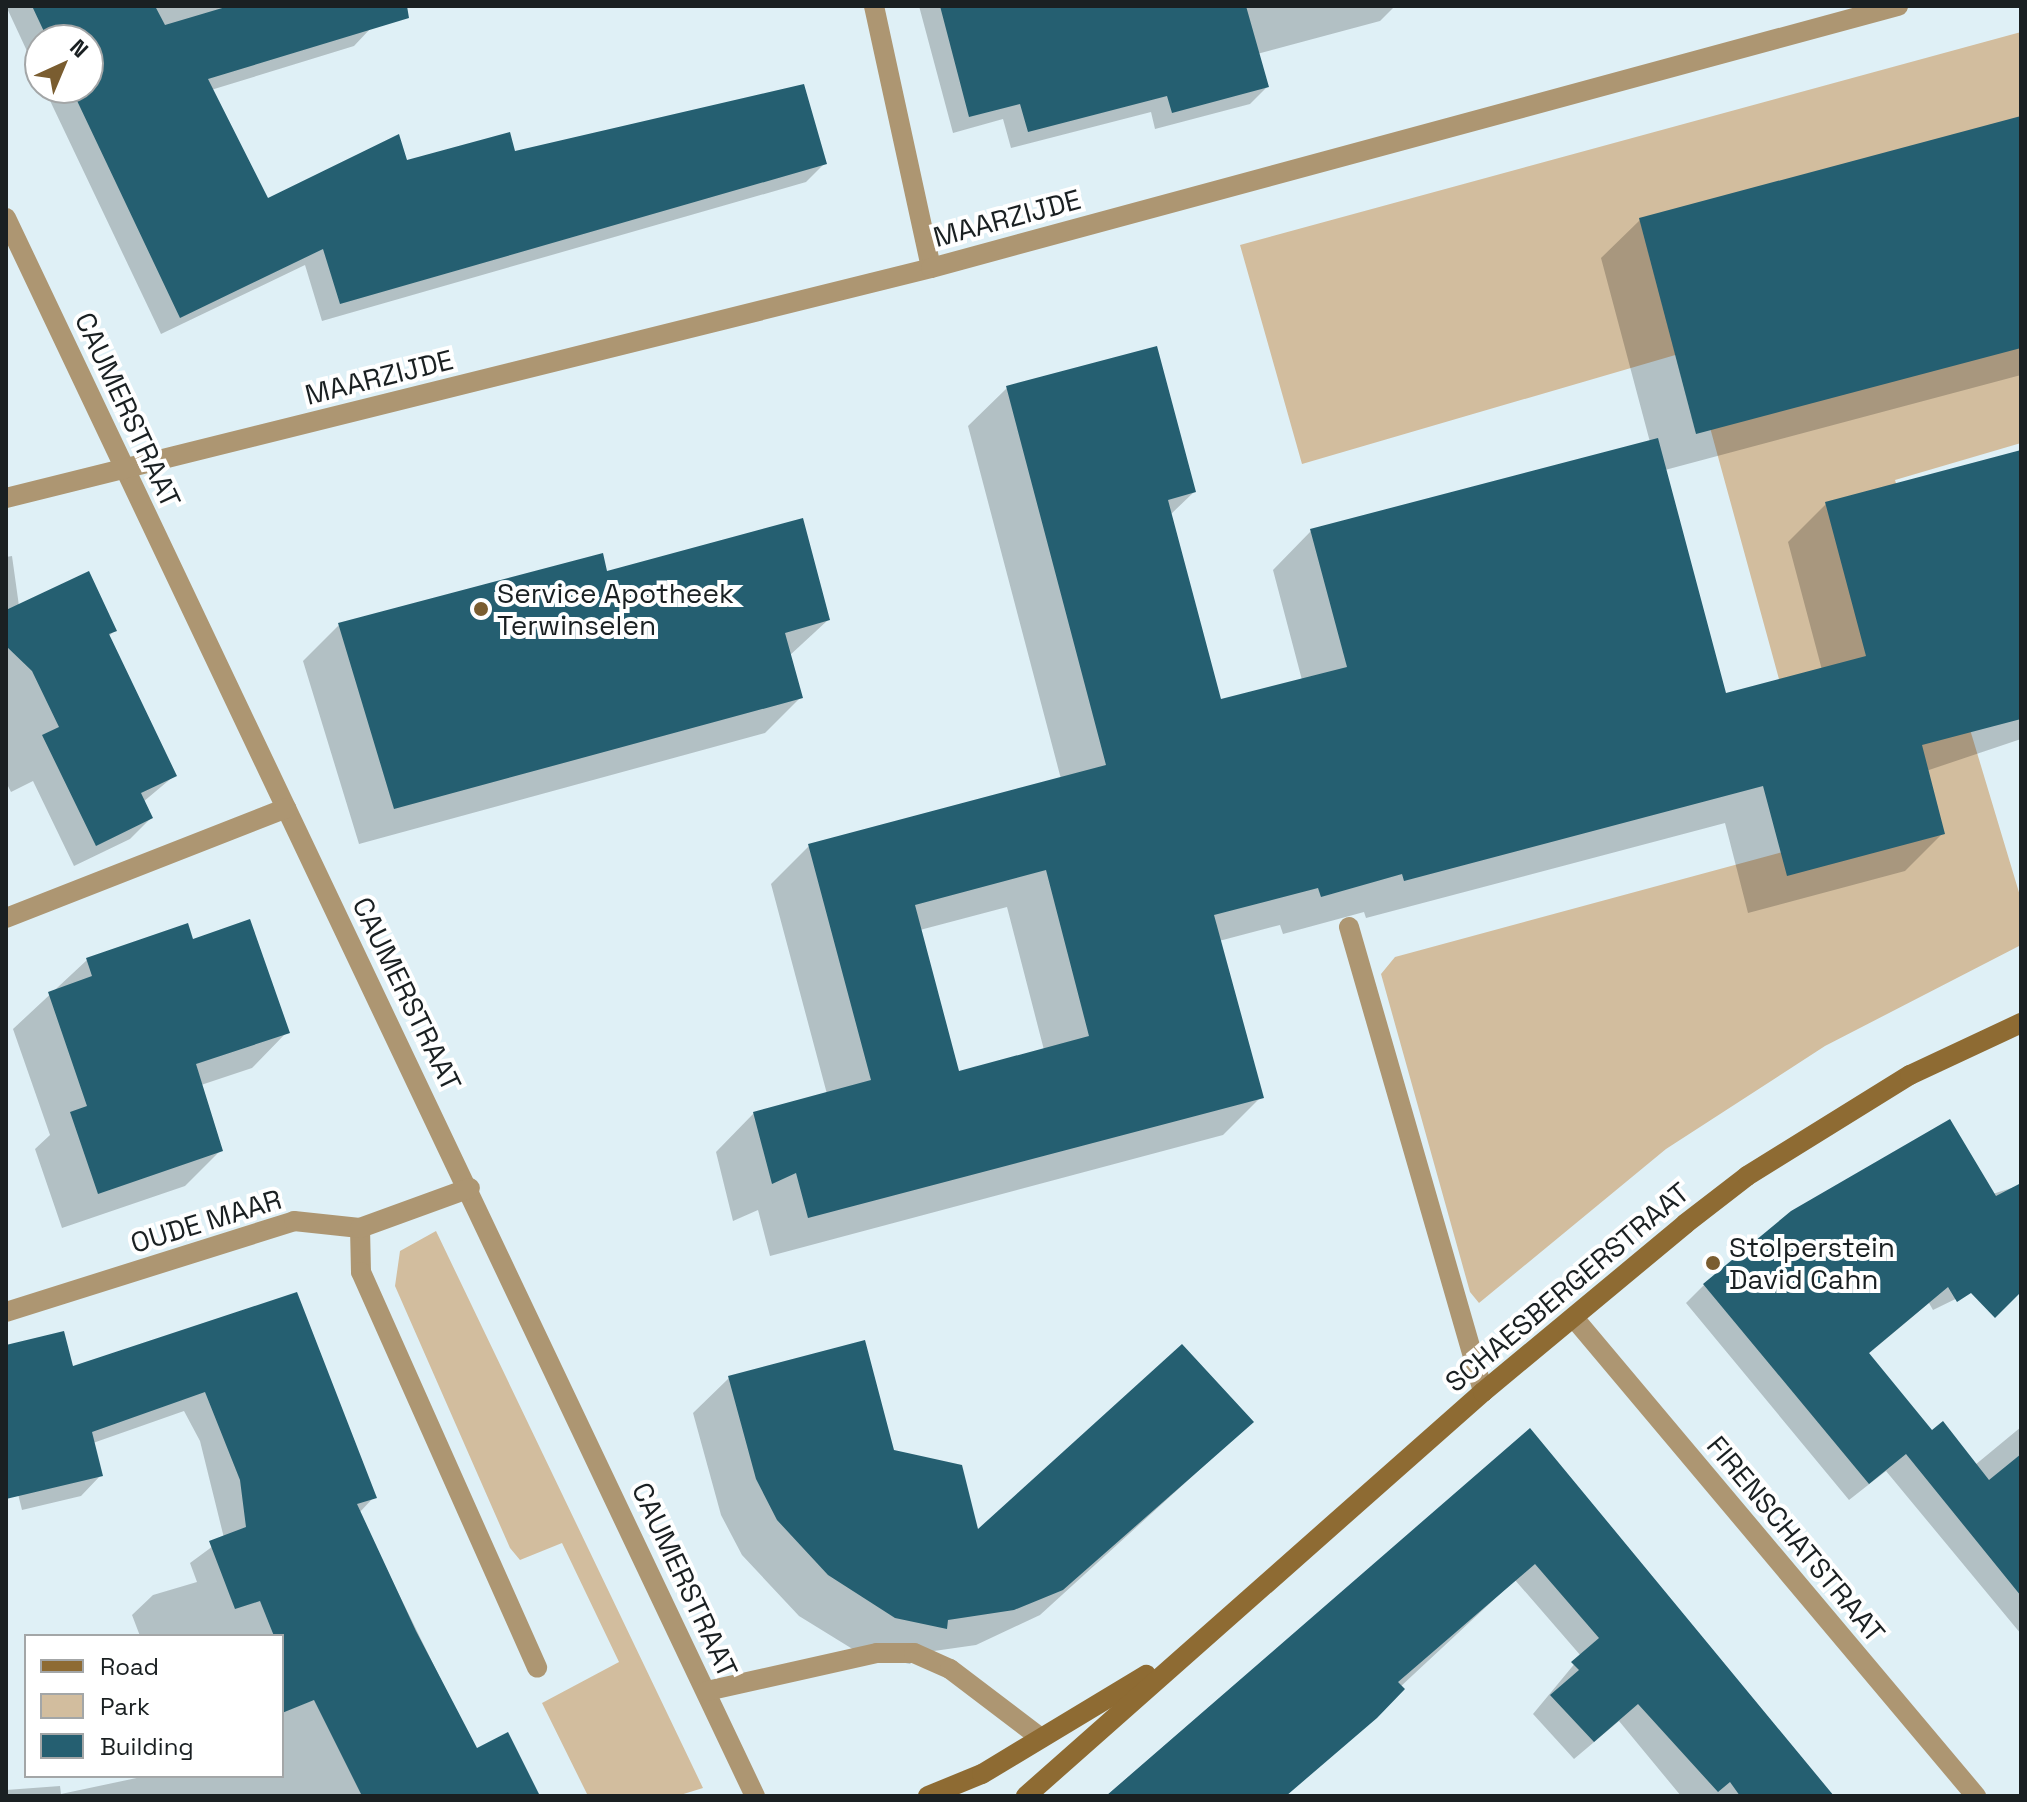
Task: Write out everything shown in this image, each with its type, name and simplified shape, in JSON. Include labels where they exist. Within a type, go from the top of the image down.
[{"type":"street","points":[[874,6],[931,268]]},
{"type":"street","name":"MAARZIJDE","points":[[6,498],[931,268],[1898,6]]},
{"type":"street","name":"CAUMERSTRAAT","points":[[6,218],[470,1188],[755,1796]]},
{"type":"street","points":[[6,918],[286,808]]},
{"type":"street","points":[[1349,927],[1483,1392]]},
{"type":"street","name":"SCHAESBERGERSTRAAT","points":[[1026,1796],[1187,1650],[1483,1392],[1747,1176],[1910,1075],[2021,1023]]},
{"type":"street","name":"OUDE MAAR","points":[[6,1312],[294,1221],[360,1228],[470,1188]]},
{"type":"street","points":[[360,1228],[361,1272],[537,1668]]},
{"type":"street","name":"FIRENSCHATSTRAAT","points":[[1574,1318],[1976,1796]]},
{"type":"street","name":"SCHAESBERGERSTRAAT","points":[[928,1796],[1041,1738],[1187,1650]]},
{"type":"street","points":[[707,1691],[877,1653],[914,1653],[950,1669],[1041,1738]]},
{"type":"green space","points":[[2021,32],[2021,443],[1895,480],[2021,899],[2021,945],[1825,1046],[1666,1149],[1479,1303],[1470,1292],[1381,974],[1395,957],[1816,843],[1810,792],[1689,351],[1302,464],[1240,245]]},
{"type":"green space","points":[[436,1231],[703,1788],[677,1796],[588,1796],[542,1703],[619,1662],[562,1543],[520,1560],[510,1548],[395,1286],[400,1251]]},
{"type":"building","points":[[32,6],[155,6],[165,25],[229,6],[407,6],[409,18],[208,79],[268,198],[399,134],[407,160],[510,132],[515,151],[804,84],[827,164],[340,304],[323,249],[180,318],[79,104],[104,104],[104,24],[40,24]]},
{"type":"building","points":[[940,6],[1246,6],[1269,87],[1172,113],[1167,96],[1028,132],[1020,104],[969,117]]},
{"type":"building","points":[[2021,116],[2021,348],[1696,434],[1639,218]]},
{"type":"building","points":[[1157,346],[1196,492],[1168,500],[1221,699],[1347,667],[1310,529],[1658,438],[1726,693],[1866,656],[1825,502],[2021,450],[2021,719],[1922,745],[1945,834],[1787,876],[1763,786],[1404,881],[1402,874],[1321,897],[1318,888],[1214,915],[1264,1098],[808,1218],[796,1173],[772,1184],[753,1112],[871,1080],[808,844],[1106,765],[1006,386]],"holes":[[[1046,870],[1089,1036],[959,1071],[915,905]]]},
{"type":"building","points":[[803,518],[830,620],[785,633],[803,698],[394,809],[338,623],[603,553],[607,571]]},
{"type":"building","points":[[89,571],[117,631],[109,634],[177,776],[141,793],[153,818],[96,846],[42,735],[59,727],[32,671],[6,646],[6,610]]},
{"type":"building","points":[[250,919],[290,1033],[196,1064],[223,1151],[98,1194],[70,1112],[87,1106],[48,992],[92,976],[86,958],[188,923],[193,939]]},
{"type":"building","points":[[1950,1119],[1996,1196],[2021,1183],[2021,1292],[1995,1318],[1971,1293],[1957,1302],[1948,1287],[1869,1353],[1932,1430],[1943,1421],[1989,1480],[2021,1454],[2021,1596],[1906,1454],[1869,1484],[1703,1284],[1791,1211]]},
{"type":"building","points":[[297,1292],[377,1498],[357,1504],[416,1631],[477,1748],[508,1732],[540,1796],[362,1796],[314,1700],[284,1712],[284,1634],[273,1634],[260,1601],[235,1609],[209,1541],[246,1527],[240,1480],[205,1392],[92,1432],[103,1476],[6,1499],[6,1345],[64,1331],[73,1366]]},
{"type":"building","points":[[865,1340],[894,1450],[962,1465],[978,1529],[1182,1344],[1254,1422],[1063,1590],[1014,1610],[948,1620],[947,1629],[895,1618],[828,1575],[777,1520],[756,1479],[728,1376]]},
{"type":"building","points":[[1530,1428],[1834,1796],[1740,1796],[1730,1782],[1718,1792],[1638,1704],[1594,1742],[1550,1695],[1579,1670],[1571,1662],[1599,1638],[1535,1564],[1398,1682],[1405,1689],[1377,1718],[1286,1796],[1106,1796]]},
{"type":"place","name":"Service Apotheek Terwinselen","points":[[481,609]]},
{"type":"place","name":"Stolperstein David Cahn","points":[[1713,1263]]}]
